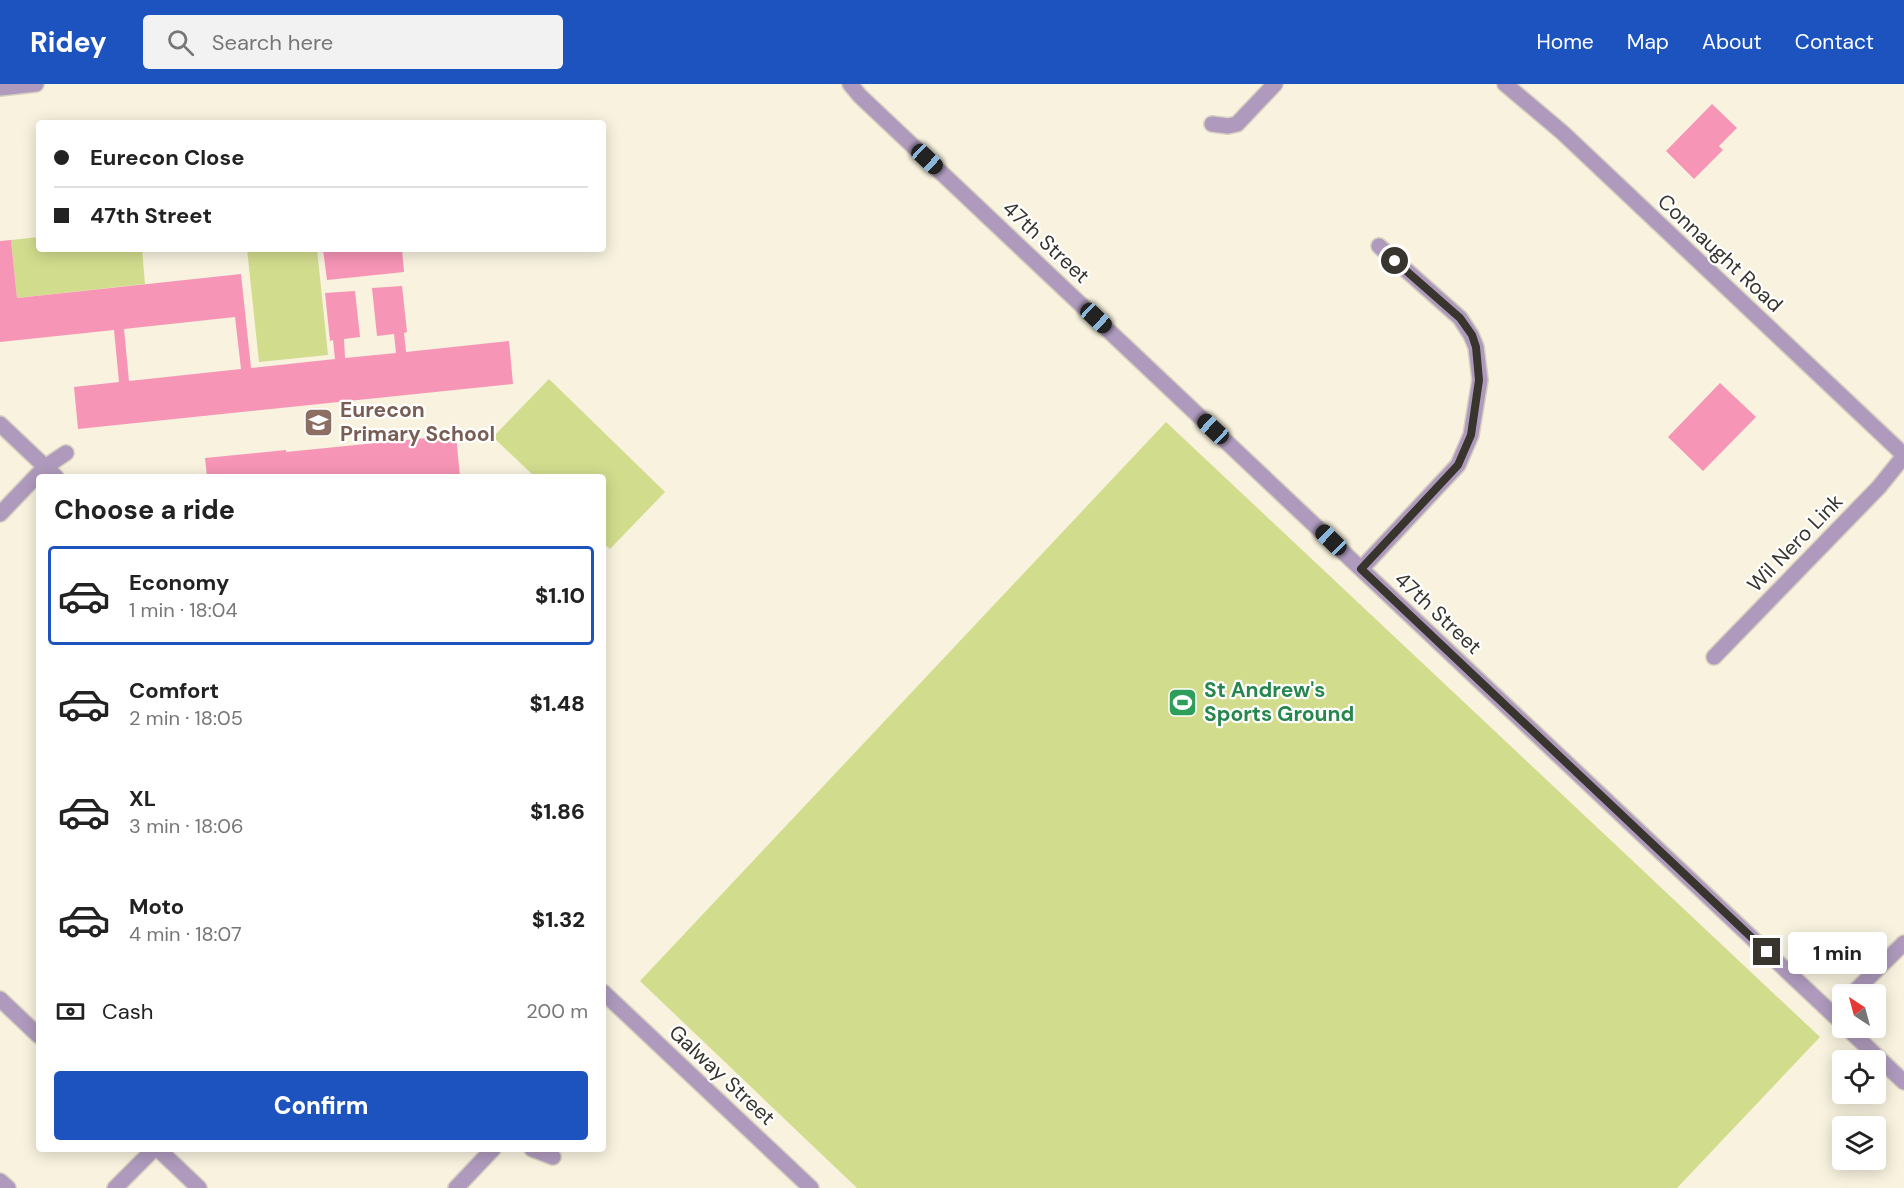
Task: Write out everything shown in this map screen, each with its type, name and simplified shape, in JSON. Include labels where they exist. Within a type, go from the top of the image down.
[{"type":"street","points":[[0,88],[36,84]]},
{"type":"street","name":"47th Street","points":[[850,84],[860,96],[1361,569],[1832,1007]]},
{"type":"street","points":[[1212,124],[1228,126],[1237,123],[1275,84]]},
{"type":"street","name":"Connaught Road","points":[[1505,84],[1563,133],[1904,456]]},
{"type":"street","points":[[1361,569],[1458,465],[1471,435],[1479,380],[1476,347],[1472,335],[1460,318],[1379,246]]},
{"type":"street","points":[[0,424],[50,472],[66,453]]},
{"type":"street","name":"Wil Nero Link","points":[[1714,657],[1879,487],[1904,456]]},
{"type":"street","points":[[0,513],[36,483]]},
{"type":"street","points":[[1862,984],[1904,943]]},
{"type":"street","name":"Galway Street","points":[[606,995],[812,1188]]},
{"type":"street","points":[[0,999],[36,1033]]},
{"type":"street","points":[[1858,1038],[1904,1082]]},
{"type":"street","points":[[115,1188],[153,1152]]},
{"type":"street","points":[[159,1152],[199,1188]]},
{"type":"street","points":[[456,1188],[490,1152]]},
{"type":"street","points":[[540,1152],[553,1157]]},
{"type":"street","points":[[0,1181],[8,1188]]},
{"type":"green space","points":[[36,237],[36,252],[142,252],[145,284],[17,298],[11,240]]},
{"type":"green space","points":[[247,252],[317,252],[328,355],[259,362]]},
{"type":"green space","points":[[549,379],[665,492],[610,549],[606,546],[606,474],[532,474],[493,437]]},
{"type":"green space","name":"St Andrew's Sports Ground","points":[[1166,422],[1820,1037],[1677,1188],[857,1188],[640,981]]},
{"type":"building","points":[[1712,104],[1737,128],[1719,146],[1723,150],[1694,179],[1666,151]]},
{"type":"building","points":[[11,240],[17,298],[241,274],[251,368],[335,359],[333,340],[330,341],[325,293],[355,291],[360,337],[344,339],[345,358],[396,353],[394,334],[377,336],[372,288],[402,286],[407,332],[404,333],[406,352],[509,341],[513,384],[78,429],[74,387],[119,382],[114,330],[0,342],[0,241]],"holes":[[[235,317],[241,369],[129,381],[124,329]]]},
{"type":"building","points":[[323,252],[402,252],[404,272],[327,280]]},
{"type":"building","points":[[1720,383],[1756,417],[1703,471],[1668,437]]},
{"type":"building","points":[[456,435],[460,474],[207,474],[205,458],[286,450],[286,452]]},
{"type":"place","name":"Eurecon Primary School","points":[[319,422]]},
{"type":"place","name":"St Andrew's Sports Ground","points":[[1183,702]]},
{"type":"route","points":[[1395,261],[1460,318],[1472,335],[1476,347],[1479,380],[1471,435],[1458,465],[1361,569],[1767,952]]}]
